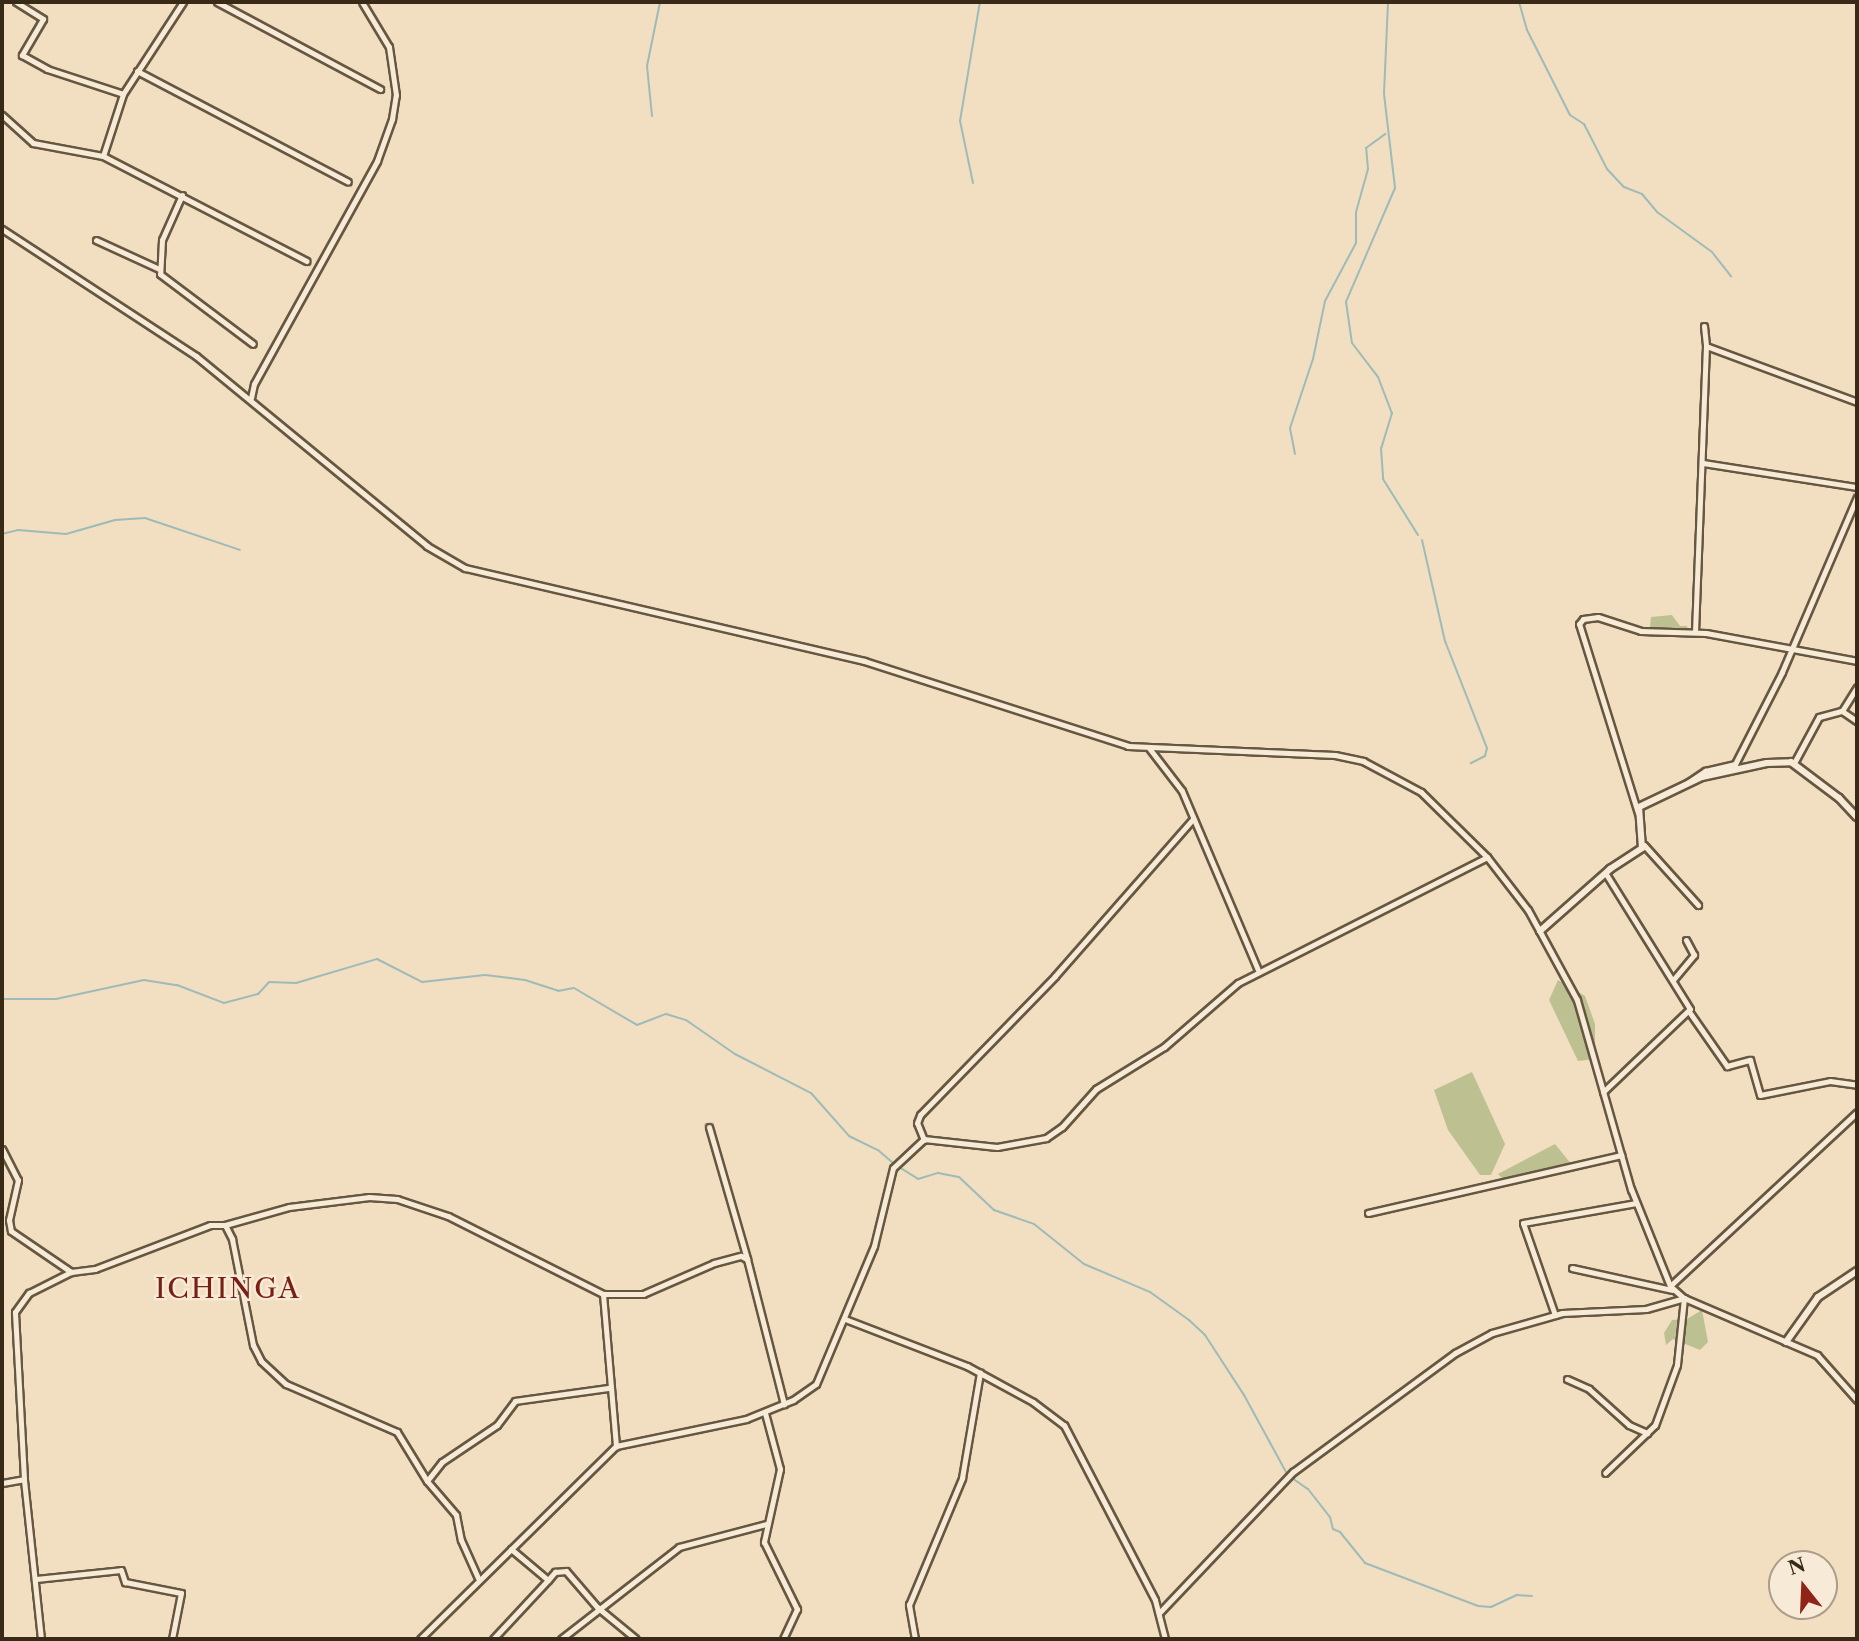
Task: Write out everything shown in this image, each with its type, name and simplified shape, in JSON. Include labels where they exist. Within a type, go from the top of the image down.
[{"type":"street","points":[[16,2],[43,19],[22,55],[47,69],[123,94]]},
{"type":"street","points":[[103,156],[123,94],[184,2]]},
{"type":"street","points":[[217,2],[380,89]]},
{"type":"street","points":[[251,398],[254,384],[377,161],[390,127],[396,95],[391,54],[380,24],[362,2]]},
{"type":"street","points":[[137,71],[348,182]]},
{"type":"street","points":[[2,116],[33,143],[103,156],[306,261]]},
{"type":"street","points":[[159,269],[162,240],[182,195]]},
{"type":"street","points":[[2,229],[135,313],[251,398],[266,415],[427,547],[465,568],[864,661],[1128,746],[1259,749],[1363,761],[1429,797],[1487,857],[1541,930],[1581,1010],[1636,1203],[1670,1286],[1684,1298],[1817,1355],[1857,1401]]},
{"type":"street","points":[[96,240],[159,269],[168,283],[253,344]]},
{"type":"street","points":[[1695,632],[1703,463],[1706,346],[1704,326]]},
{"type":"street","points":[[1706,346],[1857,402]]},
{"type":"street","points":[[1703,463],[1857,487]]},
{"type":"street","points":[[1638,813],[1646,803],[1705,771],[1735,764],[1791,650],[1857,497]]},
{"type":"street","points":[[1698,905],[1644,845],[1638,813],[1579,624],[1592,617],[1636,631],[1695,632],[1857,661]]},
{"type":"street","points":[[1842,711],[1857,687]]},
{"type":"street","points":[[1794,764],[1822,713],[1842,711],[1857,720]]},
{"type":"street","points":[[1149,748],[1177,781],[1258,970]]},
{"type":"street","points":[[1687,783],[1767,763],[1794,764],[1857,817]]},
{"type":"street","points":[[924,1140],[917,1122],[920,1115],[1055,976],[1193,820]]},
{"type":"street","points":[[1541,930],[1644,845]]},
{"type":"street","points":[[420,1639],[478,1578],[616,1446],[765,1413],[784,1404],[819,1380],[874,1245],[895,1165],[924,1140],[997,1147],[1046,1138],[1062,1126],[1096,1089],[1164,1047],[1219,995],[1258,970],[1487,857]]},
{"type":"street","points":[[1606,874],[1673,979],[1690,1013],[1727,1066],[1751,1060],[1760,1095],[1830,1081],[1857,1085]]},
{"type":"street","points":[[1673,979],[1694,955],[1686,940]]},
{"type":"street","points":[[1603,1091],[1690,1013]]},
{"type":"street","points":[[1670,1286],[1857,1112]]},
{"type":"street","points":[[709,1127],[745,1246],[784,1404]]},
{"type":"street","points":[[2,1149],[19,1186],[10,1213],[11,1231],[71,1272]]},
{"type":"street","points":[[1368,1213],[1621,1155]]},
{"type":"street","points":[[41,1639],[24,1479],[15,1312],[29,1293],[71,1272],[94,1269],[210,1225],[225,1225],[289,1207],[369,1197],[397,1199],[448,1216],[603,1294],[643,1294],[733,1257],[745,1246]]},
{"type":"street","points":[[1555,1315],[1522,1223],[1636,1203]]},
{"type":"street","points":[[225,1225],[232,1238],[253,1345],[261,1361],[286,1384],[397,1432],[427,1481],[456,1515],[464,1548],[478,1578]]},
{"type":"street","points":[[733,1257],[747,1259]]},
{"type":"street","points":[[1572,1268],[1675,1291]]},
{"type":"street","points":[[1786,1342],[1818,1297],[1857,1271]]},
{"type":"street","points":[[603,1294],[616,1446]]},
{"type":"street","points":[[1159,1613],[1302,1465],[1474,1341],[1555,1315],[1646,1309],[1684,1298]]},
{"type":"street","points":[[1605,1473],[1655,1426],[1677,1365],[1684,1298]]},
{"type":"street","points":[[845,1319],[980,1373],[1033,1402],[1070,1433],[1159,1613],[1165,1639]]},
{"type":"street","points":[[915,1639],[908,1605],[962,1478],[980,1373]]},
{"type":"street","points":[[1567,1379],[1589,1388],[1629,1425],[1647,1433]]},
{"type":"street","points":[[427,1481],[442,1462],[497,1425],[515,1401],[610,1388]]},
{"type":"street","points":[[765,1413],[780,1469],[777,1495],[766,1524],[765,1546],[796,1605],[783,1639]]},
{"type":"street","points":[[2,1483],[24,1479]]},
{"type":"street","points":[[561,1639],[679,1548],[766,1524]]},
{"type":"street","points":[[511,1549],[548,1580]]},
{"type":"street","points":[[36,1579],[121,1570],[125,1582],[181,1593],[172,1639]]},
{"type":"street","points":[[493,1639],[548,1580],[563,1570],[600,1609],[636,1639]]},
{"type":"green space","points":[[1672,615],[1680,626],[1687,626],[1689,635],[1649,637],[1651,617]]},
{"type":"green space","points":[[1558,980],[1585,996],[1595,1024],[1595,1059],[1578,1061],[1549,1000]]},
{"type":"green space","points":[[1472,1072],[1505,1144],[1491,1175],[1480,1175],[1448,1130],[1434,1090]]},
{"type":"green space","points":[[1555,1144],[1572,1165],[1503,1179],[1498,1174]]},
{"type":"green space","points":[[1702,1310],[1708,1342],[1700,1350],[1673,1339],[1666,1345],[1664,1333],[1672,1320],[1687,1319]]},
{"type":"waterway","points":[[652,116],[647,66],[660,2]]},
{"type":"waterway","points":[[973,183],[960,121],[980,2]]},
{"type":"waterway","points":[[1388,2],[1384,94],[1395,188],[1346,302],[1352,343],[1378,377],[1392,413],[1381,448],[1383,479],[1418,535]]},
{"type":"waterway","points":[[1519,2],[1527,30],[1570,115],[1584,124],[1607,169],[1624,187],[1642,194],[1657,212],[1712,252],[1731,276]]},
{"type":"waterway","points":[[1295,454],[1290,428],[1313,359],[1325,301],[1356,243],[1356,212],[1368,169],[1366,148],[1385,134]]},
{"type":"waterway","points":[[2,534],[18,530],[66,534],[115,520],[145,518],[240,550]]},
{"type":"waterway","points":[[1422,540],[1445,641],[1487,748],[1485,756],[1471,763]]},
{"type":"waterway","points":[[2,999],[56,999],[144,980],[177,985],[224,1003],[258,994],[269,982],[296,983],[377,959],[422,982],[485,975],[525,980],[558,991],[574,988],[637,1025],[666,1014],[686,1020],[735,1054],[811,1093],[849,1136],[878,1150],[894,1164]]},
{"type":"waterway","points":[[899,1167],[918,1179],[938,1173],[959,1177],[994,1210],[1034,1224],[1084,1264],[1150,1292],[1189,1320],[1205,1335],[1244,1395],[1287,1474]]},
{"type":"waterway","points":[[1292,1478],[1308,1489],[1330,1517],[1333,1529],[1340,1532],[1365,1563],[1478,1606],[1491,1607],[1517,1595],[1532,1596]]},
{"type":"district","name":"ICHINGA","points":[[228,1288]]}]
